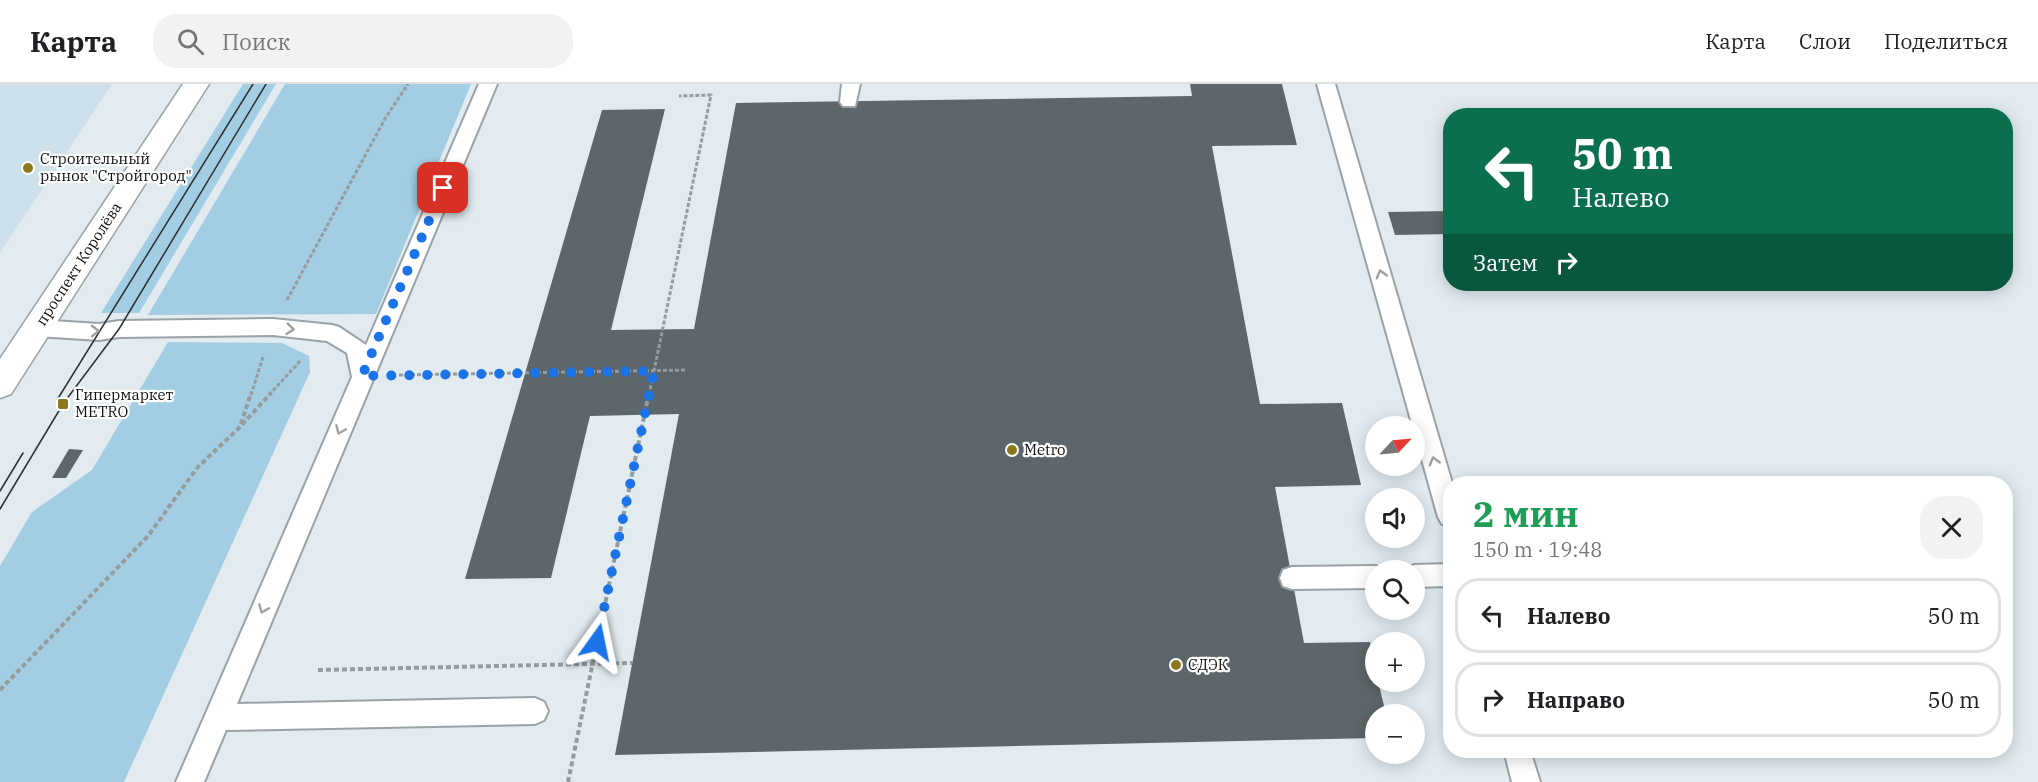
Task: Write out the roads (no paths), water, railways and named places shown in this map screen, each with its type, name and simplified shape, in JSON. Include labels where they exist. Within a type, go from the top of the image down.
[{"type":"main road","name":"проспект Королёва","points":[[0,385],[196,84]]},
{"type":"lane","points":[[190,782],[488,84]]},
{"type":"lane","points":[[1326,84],[1443,493]]},
{"type":"lane","points":[[37,328],[99,332],[119,329],[273,327],[328,333],[357,349],[362,376]]},
{"type":"lane","points":[[1425,576],[1443,575]]},
{"type":"lane","points":[[1292,578],[1365,577]]},
{"type":"lane","points":[[217,717],[535,711]]},
{"type":"lane","points":[[1519,758],[1526,782]]},
{"type":"tram line","points":[[57,400],[253,84]]},
{"type":"tram line","points":[[0,509],[63,404],[119,329],[266,84]]},
{"type":"tram line","points":[[0,491],[23,453]]},
{"type":"place","name":"Строительный рынок \"Стройгород\"","points":[[28,168]]},
{"type":"place","name":"Гипермаркет METRO","points":[[63,404]]},
{"type":"place","name":"Metro","points":[[1012,450]]},
{"type":"place","name":"СДЭК","points":[[1176,665]]}]
